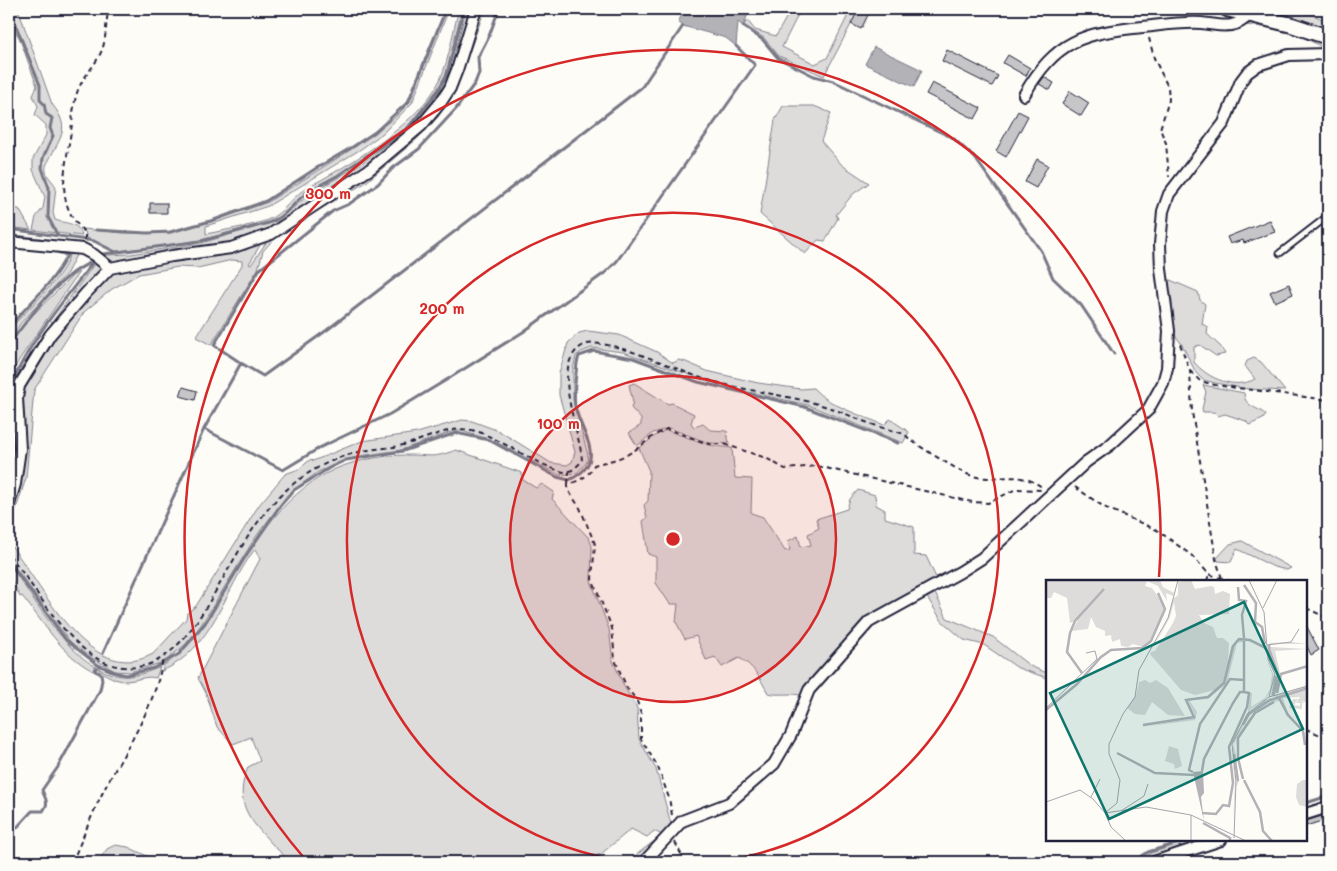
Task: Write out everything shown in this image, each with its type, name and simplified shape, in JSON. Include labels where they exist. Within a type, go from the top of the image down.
[{"type":"street","points":[[9,504],[15,484],[20,449],[17,398],[19,386],[50,335],[69,311],[110,268],[172,256],[209,253],[250,242],[271,234],[370,169],[420,126],[441,102],[450,88],[457,70],[476,9]]},
{"type":"street","points":[[1227,9],[1328,37]]},
{"type":"street","points":[[1024,95],[1038,70],[1065,46],[1080,38],[1100,33],[1180,23],[1224,26],[1242,23],[1250,14]]},
{"type":"street","points":[[644,862],[674,828],[697,814],[729,803],[774,764],[790,735],[809,690],[869,622],[982,558],[1066,480],[1138,422],[1148,410],[1163,383],[1167,368],[1169,330],[1161,269],[1160,244],[1163,212],[1169,194],[1179,178],[1224,123],[1247,72],[1289,55],[1328,54]]},
{"type":"street","points":[[9,242],[83,249],[94,254],[110,268]]},
{"type":"street","points":[[1307,814],[1328,807]]},
{"type":"street","points":[[1154,862],[1218,841]]},
{"type":"lane","points":[[1280,253],[1328,216]]},
{"type":"path","points":[[83,249],[85,232],[74,222],[66,200],[63,182],[78,91],[86,74],[102,52],[109,9]]},
{"type":"path","points":[[1148,26],[1154,58],[1168,87],[1169,100],[1160,129],[1166,143],[1170,173],[1169,194]]},
{"type":"path","points":[[1169,330],[1178,340],[1190,371],[1192,412],[1216,559],[1222,579]]},
{"type":"path","points":[[9,554],[70,634],[94,657],[118,668],[150,663],[163,657],[196,623],[253,532],[282,494],[324,464],[356,452],[404,445],[452,428],[463,428],[514,447],[556,471],[569,472],[582,461],[582,449],[570,407],[568,371],[575,352],[583,345],[590,343],[605,344],[644,356],[726,385],[817,404],[905,435],[968,474],[981,478],[1024,478],[1034,481],[1051,494]]},
{"type":"path","points":[[1190,371],[1200,381],[1215,386],[1328,400]]},
{"type":"path","points":[[568,484],[584,477],[594,465],[618,460],[634,451],[653,434],[667,429],[709,444],[724,444],[766,458],[785,470],[816,466],[972,502],[988,503],[1016,489],[1029,488],[1051,494]]},
{"type":"path","points":[[569,472],[568,490],[580,508],[595,544],[592,579],[612,628],[615,660],[627,688],[638,701],[641,714],[642,739],[658,767],[669,798],[674,828],[673,837],[685,862]]},
{"type":"path","points":[[1066,480],[1104,507],[1170,538],[1209,574],[1226,580]]},
{"type":"path","points":[[1207,580],[1209,574]]},
{"type":"path","points":[[1307,608],[1328,618]]},
{"type":"path","points":[[72,862],[105,788],[125,754],[155,688],[163,657]]},
{"type":"path","points":[[1307,729],[1328,738]]},
{"type":"shaded area","points":[[9,9],[18,9],[52,104],[58,112],[63,126],[60,138],[46,168],[56,187],[53,213],[55,220],[72,224],[78,228],[82,236],[33,230],[36,217],[43,208],[45,197],[33,170],[33,159],[46,135],[46,125],[35,115],[38,106],[33,96],[37,86],[19,37],[10,24]]},
{"type":"shaded area","points":[[447,9],[449,9],[412,103],[383,133],[361,149],[268,206],[206,226],[206,234],[250,225],[272,218],[304,190],[361,156],[410,118],[424,104],[440,80],[447,61],[459,9],[462,9],[446,74],[437,90],[407,127],[337,175],[307,191],[282,215],[268,222],[201,240],[145,248],[116,251],[87,238],[84,229],[123,233],[170,233],[214,221],[268,202],[355,147],[394,118],[410,102]]},
{"type":"shaded area","points":[[466,9],[473,9],[455,68],[442,94],[419,122],[357,172],[275,226],[243,241],[119,263],[110,261],[91,251],[9,239],[9,234],[86,244],[106,255],[131,254],[201,243],[277,221],[311,193],[356,167],[411,127],[438,94],[449,77]]},
{"type":"shaded area","points":[[480,9],[485,9],[454,94],[438,117],[417,139],[365,183],[301,220],[271,242],[263,251],[258,269],[211,345],[196,337],[242,265],[242,261],[232,260],[198,268],[178,267],[139,274],[112,289],[84,312],[34,390],[26,478],[9,531],[9,514],[22,473],[24,459],[23,386],[71,314],[110,275],[133,266],[246,250],[263,240],[249,264],[251,265],[269,238],[439,110]]},
{"type":"shaded area","points":[[685,9],[750,9],[743,26],[738,22],[736,46],[726,38],[683,26],[678,22]]},
{"type":"shaded area","points":[[791,9],[801,9],[782,47],[815,64],[827,58],[851,9],[859,9],[824,76],[779,56],[764,38],[744,25],[747,20],[755,30],[776,36]]},
{"type":"shaded area","points":[[1235,9],[1285,10],[1311,14],[1321,18],[1328,24],[1328,32]]},
{"type":"shaded area","points":[[1263,21],[1328,43],[1328,52],[1310,40],[1288,32],[1244,25]]},
{"type":"shaded area","points":[[874,47],[922,70],[914,87],[865,64]]},
{"type":"shaded area","points":[[783,106],[814,106],[831,113],[821,141],[842,165],[869,183],[853,194],[836,215],[838,218],[825,241],[818,240],[805,254],[760,214],[775,120]]},
{"type":"shaded area","points":[[9,208],[19,209],[31,230],[9,227]]},
{"type":"shaded area","points":[[78,251],[67,273],[21,323],[9,340],[9,330],[54,281],[68,260],[69,252]]},
{"type":"shaded area","points":[[97,260],[102,268],[100,272],[20,374],[17,452],[9,494],[9,478],[14,453],[10,406],[11,388],[29,354]]},
{"type":"shaded area","points":[[79,272],[19,360],[9,379],[8,355],[15,338],[38,310],[72,276]]},
{"type":"shaded area","points":[[1168,279],[1198,292],[1200,300],[1205,304],[1202,324],[1208,327],[1207,334],[1221,347],[1225,354],[1216,356],[1200,345],[1194,347],[1194,362],[1200,368],[1222,381],[1231,383],[1247,382],[1255,379],[1245,366],[1247,361],[1254,358],[1261,362],[1285,391],[1248,389],[1203,380],[1196,373],[1181,343],[1171,330]]},
{"type":"shaded area","points":[[588,331],[619,335],[657,352],[673,363],[679,360],[707,371],[758,383],[801,389],[813,388],[828,400],[846,410],[884,425],[890,419],[909,432],[903,443],[808,405],[725,387],[623,352],[592,348],[576,356],[573,370],[573,400],[588,455],[587,462],[577,473],[559,475],[492,440],[461,431],[454,431],[401,450],[360,456],[338,463],[318,472],[287,495],[255,538],[201,625],[186,644],[164,662],[130,672],[115,671],[80,651],[68,639],[9,559],[9,543],[51,604],[87,645],[108,657],[129,661],[153,654],[186,619],[187,613],[196,606],[259,505],[285,474],[299,469],[311,459],[313,461],[362,441],[417,433],[462,420],[472,421],[499,431],[551,463],[567,465],[572,462],[575,452],[559,395],[559,373],[568,343],[579,333]]},
{"type":"shaded area","points":[[634,383],[668,404],[672,403],[694,414],[691,423],[694,427],[703,424],[710,430],[727,431],[729,444],[709,443],[669,428],[653,433],[637,446],[629,433],[641,425],[641,419],[631,408],[633,402],[629,385]]},
{"type":"shaded area","points":[[1203,385],[1244,393],[1249,404],[1266,415],[1263,419],[1249,425],[1246,421],[1225,414],[1218,416],[1214,412],[1203,412],[1206,392]]},
{"type":"shaded area","points":[[666,430],[709,445],[732,448],[735,478],[752,479],[751,513],[763,517],[785,551],[790,550],[788,541],[798,536],[801,547],[811,545],[808,534],[819,528],[816,519],[847,509],[850,499],[858,490],[875,495],[876,505],[885,510],[885,518],[914,527],[914,555],[926,556],[938,582],[890,604],[873,615],[803,696],[768,693],[753,668],[739,658],[722,667],[715,657],[706,660],[696,636],[685,639],[676,622],[678,604],[670,604],[656,583],[656,557],[648,554],[643,521],[647,518],[644,505],[648,501],[649,471],[639,448]]},
{"type":"shaded area","points":[[456,450],[522,473],[523,480],[536,488],[542,484],[554,492],[552,499],[589,538],[592,546],[591,581],[609,629],[613,661],[625,688],[637,708],[639,739],[656,769],[671,824],[640,862],[627,862],[662,835],[654,831],[647,837],[631,829],[601,854],[585,862],[287,862],[283,855],[257,827],[246,810],[243,801],[242,791],[248,767],[260,761],[251,737],[233,744],[217,727],[206,693],[198,678],[260,559],[255,549],[244,565],[206,634],[179,661],[162,671],[164,665],[194,639],[217,606],[249,551],[271,521],[296,494],[327,473],[345,465],[398,455],[436,456]]},
{"type":"shaded area","points":[[1242,541],[1291,568],[1287,570],[1274,567],[1237,549],[1231,562],[1218,561],[1217,558],[1230,544]]},
{"type":"shaded area","points":[[9,564],[57,632],[72,648],[98,668],[96,667],[93,671],[62,647],[22,596],[20,597],[9,574]]},
{"type":"shaded area","points":[[935,593],[947,618],[993,637],[1030,666],[1046,673],[1046,678],[1018,668],[984,645],[964,640],[942,621],[925,594]]},
{"type":"shaded area","points":[[160,667],[156,678],[148,677],[125,681],[108,676],[99,671],[99,668],[122,676],[131,676]]},
{"type":"shaded area","points":[[1188,841],[1205,841],[1137,862],[1151,853]]},
{"type":"shaded area","points":[[115,845],[128,847],[160,862],[98,862],[107,849]]},
{"type":"building","points":[[859,9],[871,9],[861,29],[851,24]]},
{"type":"building","points":[[947,50],[998,76],[992,86],[942,61]]},
{"type":"building","points":[[1008,55],[1030,68],[1026,76],[1003,63]]},
{"type":"building","points":[[1044,77],[1054,83],[1050,90],[1039,84]]},
{"type":"building","points":[[932,83],[981,108],[975,119],[926,94]]},
{"type":"building","points":[[1070,91],[1089,103],[1081,116],[1062,104]]},
{"type":"building","points":[[1018,111],[1028,116],[1006,157],[996,151]]},
{"type":"building","points":[[1037,159],[1048,165],[1036,188],[1025,182]]},
{"type":"building","points":[[150,203],[167,203],[167,213],[150,213]]},
{"type":"building","points":[[1270,220],[1275,232],[1244,243],[1243,240],[1230,244],[1227,237]]},
{"type":"building","points":[[1289,284],[1293,294],[1275,302],[1270,292]]},
{"type":"building","points":[[183,387],[197,391],[195,400],[180,396]]},
{"type":"building","points":[[1307,627],[1319,650],[1311,655],[1307,646]]},
{"type":"building","points":[[1328,814],[1328,819],[1307,826],[1307,821]]},
{"type":"waterway","points":[[13,9],[14,21],[40,85],[40,100],[44,104],[46,114],[52,118],[50,128],[53,136],[43,158],[42,168],[49,188],[48,217],[58,236]]},
{"type":"waterway","points":[[96,230],[147,233],[170,232],[214,220],[266,201],[354,146],[375,132],[408,102],[446,9]]},
{"type":"waterway","points":[[103,254],[201,241],[269,223],[282,216],[307,192],[337,176],[408,128],[438,91],[447,74],[464,9]]},
{"type":"waterway","points":[[241,363],[214,345],[259,270],[333,211],[349,204],[378,184],[393,168],[419,149],[456,109],[475,83],[479,73],[478,57],[489,36],[499,9]]},
{"type":"waterway","points":[[103,653],[204,429],[241,363],[263,376],[327,330],[642,87],[683,26]]},
{"type":"waterway","points":[[743,26],[763,40],[778,58],[814,76],[833,81],[953,138],[975,158],[1041,251],[1053,278],[1081,305],[1114,354]]},
{"type":"waterway","points":[[204,429],[283,470],[321,447],[390,414],[523,332],[606,272],[617,261],[755,65],[736,46]]},
{"type":"waterway","points":[[9,229],[94,241],[115,252]]},
{"type":"waterway","points":[[9,327],[48,284],[67,255],[54,251]]},
{"type":"waterway","points":[[9,344],[36,309],[57,287],[80,268],[92,262]]},
{"type":"waterway","points":[[9,394],[14,378],[33,343],[93,262]]},
{"type":"waterway","points":[[9,562],[66,640],[98,665],[126,675],[154,668],[179,654],[205,623],[247,554],[280,506],[294,490],[346,460],[403,451],[456,433],[489,440],[557,477],[569,480],[581,473],[588,465],[590,448],[578,417],[574,390],[579,356],[594,351],[633,358],[698,382],[805,407],[898,443]]},
{"type":"waterway","points":[[9,412],[12,443],[9,468]]},
{"type":"waterway","points":[[9,840],[11,834],[32,811],[43,811],[45,808],[46,801],[42,790],[58,767],[100,690],[101,674],[95,671],[96,668]]},
{"type":"waterway","points":[[1307,803],[1328,796]]},
{"type":"waterway","points":[[1133,862],[1148,852],[1184,841]]}]
